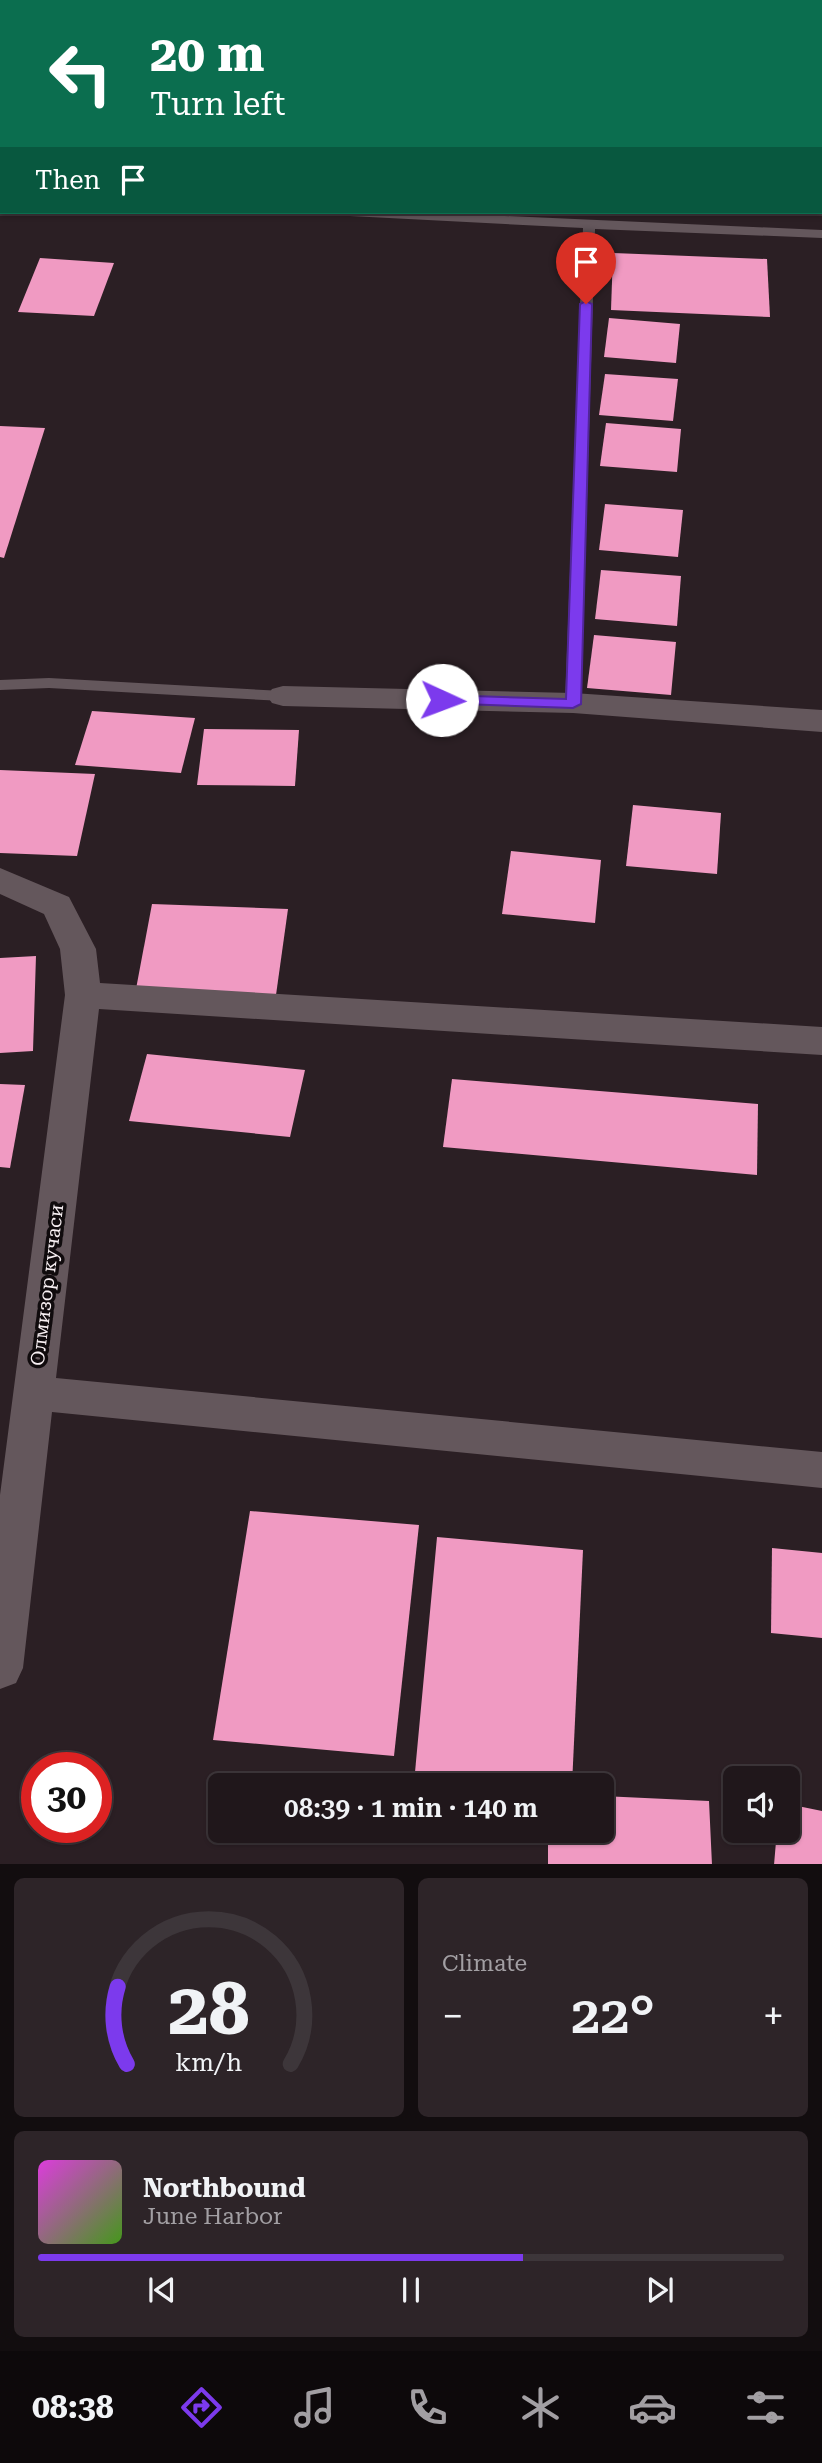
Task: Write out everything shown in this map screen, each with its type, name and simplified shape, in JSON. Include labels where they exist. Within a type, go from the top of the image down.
[{"type":"street","points":[[283,696],[573,704],[822,722]]},
{"type":"street","name":"Олмизор кучаси","points":[[0,880],[57,906],[78,949],[83,995],[0,1668]]},
{"type":"street","points":[[83,995],[822,1041]]},
{"type":"street","points":[[34,1393],[822,1470]]},
{"type":"lane","points":[[432,214],[513,216],[589,225],[822,234]]},
{"type":"lane","points":[[573,704],[589,225]]},
{"type":"lane","points":[[0,685],[49,683],[283,696]]},
{"type":"building","points":[[613,253],[767,259],[770,317],[611,310]]},
{"type":"building","points":[[40,258],[114,263],[94,316],[18,312]]},
{"type":"building","points":[[609,318],[680,324],[676,363],[604,357]]},
{"type":"building","points":[[605,374],[678,379],[673,421],[599,415]]},
{"type":"building","points":[[606,423],[681,429],[677,472],[600,466]]},
{"type":"building","points":[[0,426],[45,428],[4,558],[0,557]]},
{"type":"building","points":[[605,504],[683,510],[678,557],[599,550]]},
{"type":"building","points":[[601,570],[681,576],[677,626],[595,619]]},
{"type":"building","points":[[594,635],[676,642],[671,695],[587,688]]},
{"type":"building","points":[[92,711],[195,718],[181,773],[75,765]]},
{"type":"building","points":[[204,729],[299,730],[295,786],[197,785]]},
{"type":"building","points":[[0,770],[95,774],[77,856],[0,853]]},
{"type":"building","points":[[633,805],[721,813],[717,874],[626,866]]},
{"type":"building","points":[[511,851],[601,860],[595,923],[502,914]]},
{"type":"building","points":[[152,904],[288,909],[276,995],[136,989]]},
{"type":"building","points":[[36,956],[33,1051],[0,1053],[0,958]]},
{"type":"building","points":[[147,1054],[305,1070],[290,1137],[129,1121]]},
{"type":"building","points":[[452,1079],[758,1104],[757,1175],[443,1147]]},
{"type":"building","points":[[0,1084],[25,1085],[10,1168],[0,1167]]},
{"type":"building","points":[[250,1511],[419,1525],[394,1756],[213,1740]]},
{"type":"building","points":[[437,1537],[583,1550],[573,1773],[415,1772]]},
{"type":"building","points":[[772,1548],[822,1553],[822,1638],[771,1633]]},
{"type":"building","points":[[614,1797],[709,1801],[712,1864],[548,1864],[548,1843],[614,1843]]},
{"type":"building","points":[[800,1806],[822,1811],[822,1864],[774,1864],[776,1843],[800,1843]]},
{"type":"route","points":[[442,700],[573,704],[586,304]]}]
